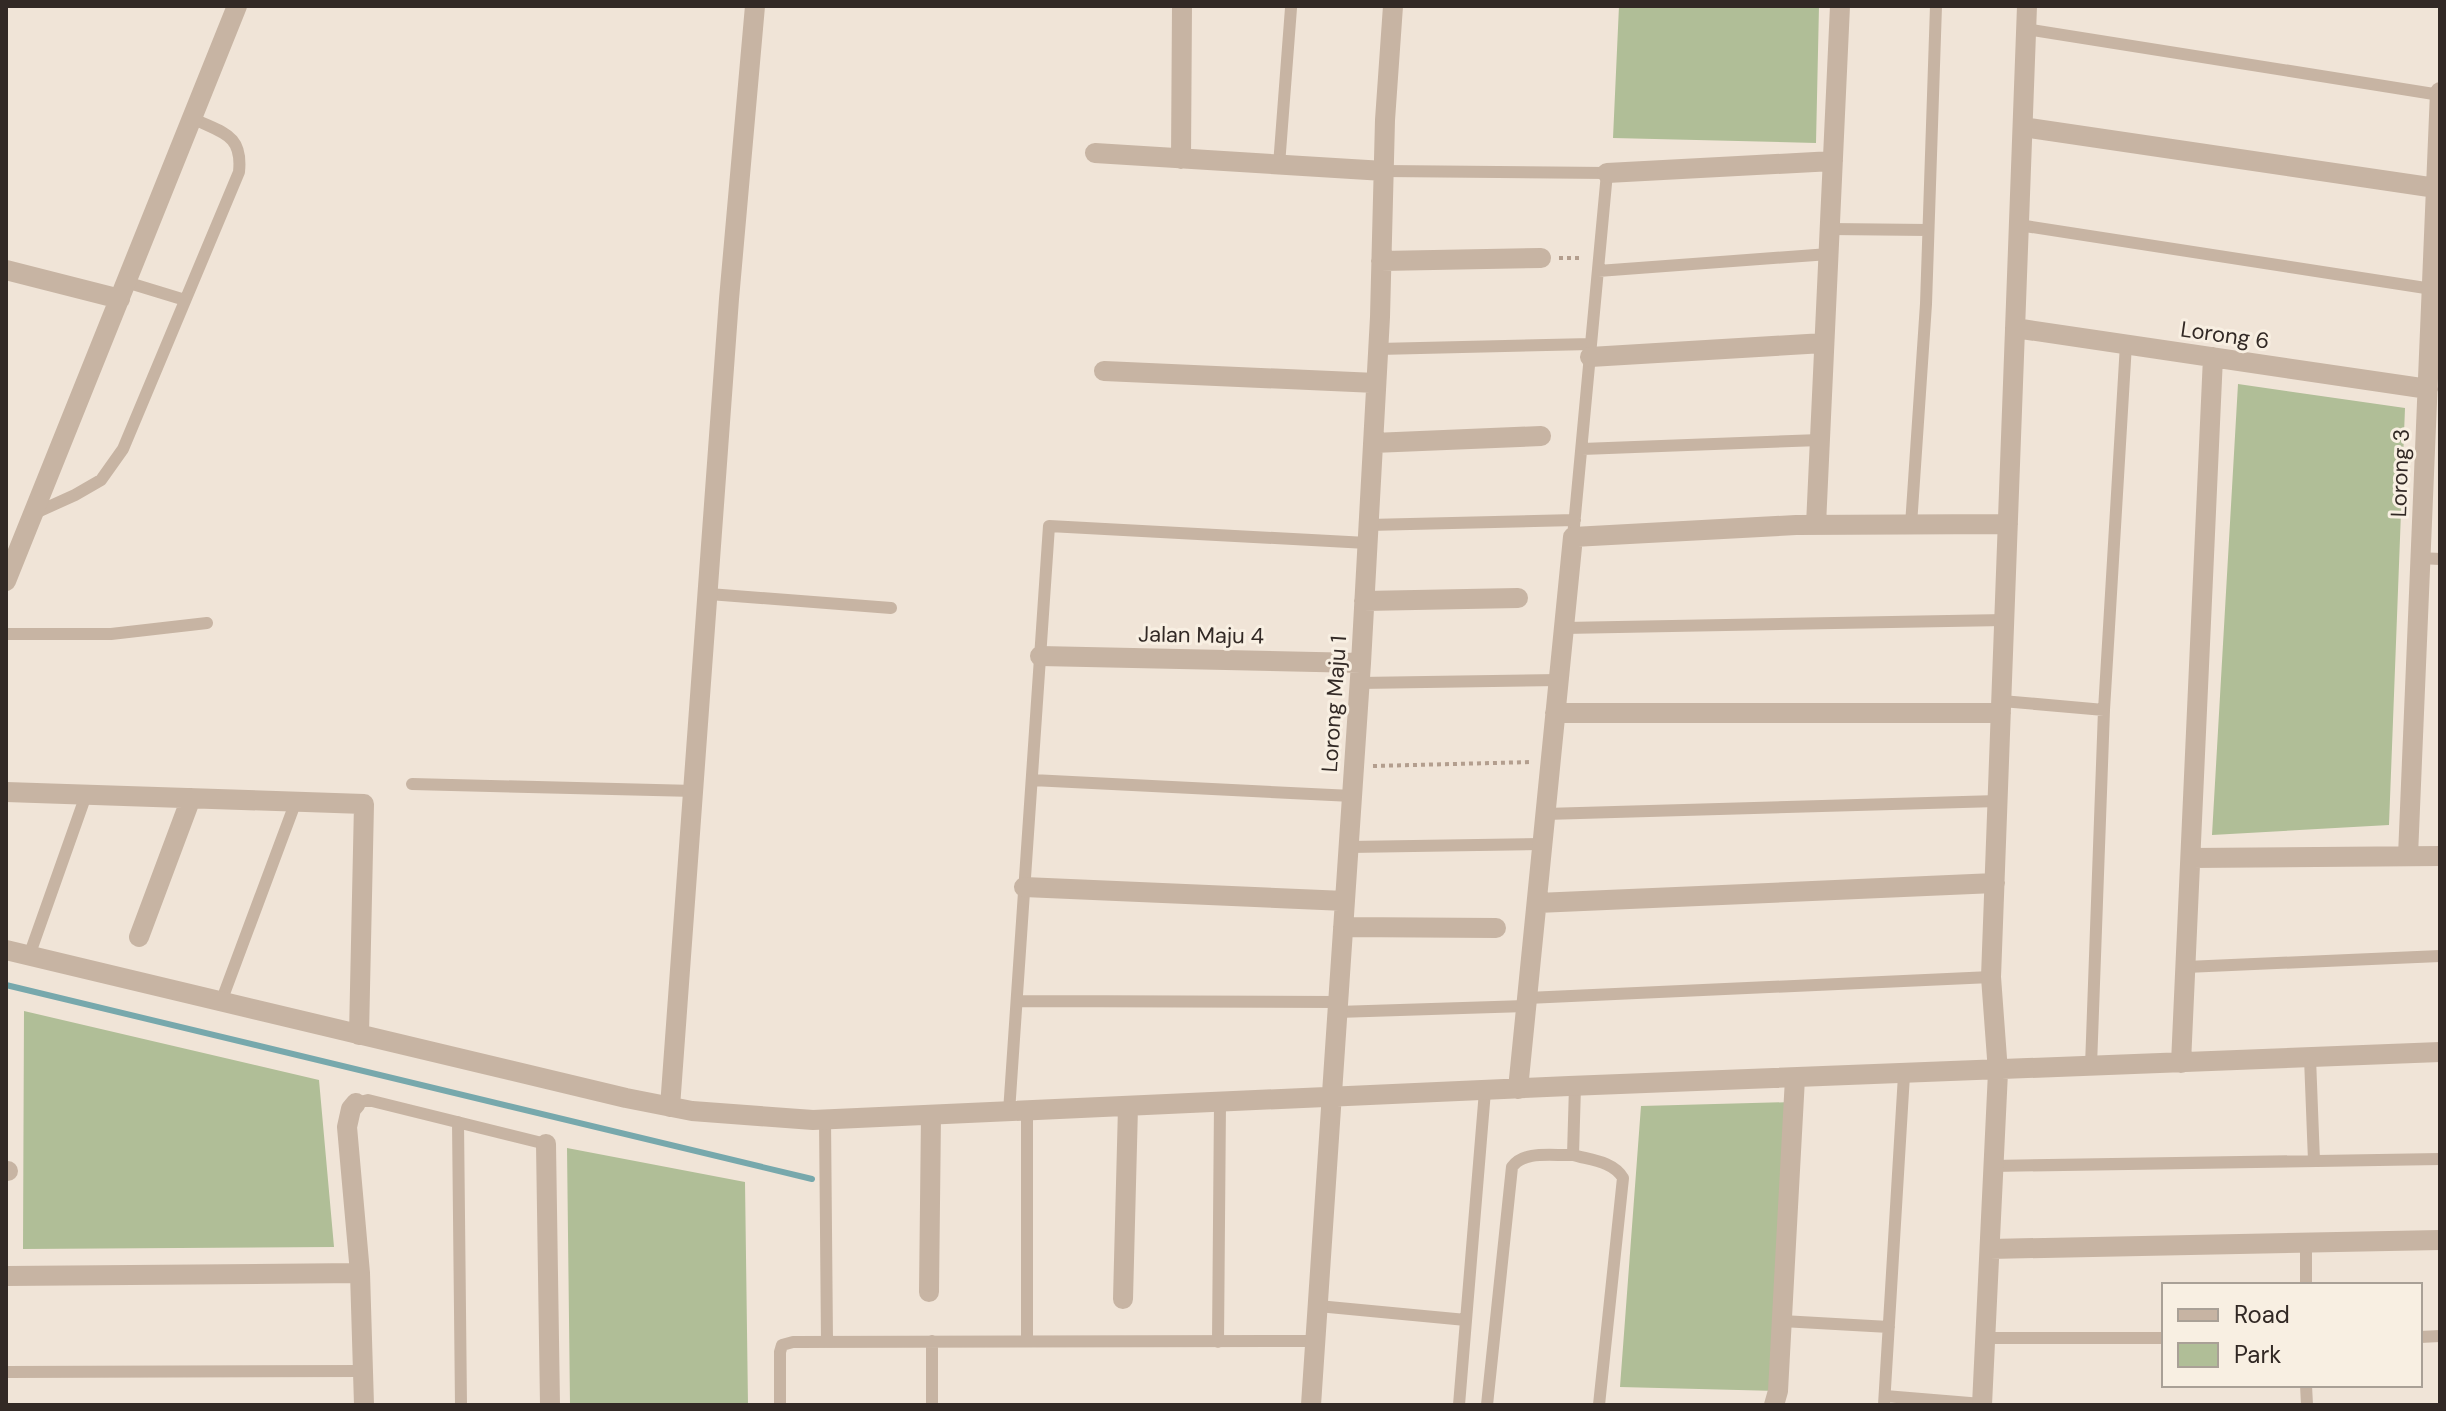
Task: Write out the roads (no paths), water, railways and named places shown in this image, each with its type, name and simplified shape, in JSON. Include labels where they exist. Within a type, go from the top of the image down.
[{"type":"street","points":[[6,581],[237,6]]},
{"type":"street","points":[[670,1107],[729,299],[755,6]]},
{"type":"street","points":[[1181,159],[1182,6]]},
{"type":"street","name":"Lorong Maju 1","points":[[1311,1405],[1360,673],[1393,6]]},
{"type":"street","points":[[1816,525],[1840,6]]},
{"type":"street","points":[[1982,1404],[1998,1072],[1991,977],[2027,6]]},
{"type":"street","name":"Lorong 3","points":[[2408,856],[2430,559],[2428,389],[2440,94]]},
{"type":"street","points":[[2023,127],[2436,188]]},
{"type":"street","points":[[1095,153],[1384,171]]},
{"type":"street","points":[[1607,173],[1833,161]]},
{"type":"street","points":[[1381,261],[1541,258]]},
{"type":"street","points":[[6,270],[123,290]]},
{"type":"street","name":"Lorong 6","points":[[2015,328],[2428,389]]},
{"type":"street","points":[[1591,351],[1824,343]]},
{"type":"street","points":[[2181,1063],[2213,357]]},
{"type":"street","points":[[1104,371],[1376,383]]},
{"type":"street","points":[[1373,443],[1541,436]]},
{"type":"street","points":[[1518,1089],[1574,529],[2008,524]]},
{"type":"street","points":[[1364,601],[1518,598]]},
{"type":"street","name":"Jalan Maju 4","points":[[1040,656],[1360,673]]},
{"type":"street","points":[[1555,713],[2002,707]]},
{"type":"street","points":[[6,792],[364,804],[359,1035]]},
{"type":"street","points":[[139,937],[191,798]]},
{"type":"street","points":[[2191,858],[2440,856]]},
{"type":"street","points":[[1537,903],[1995,883]]},
{"type":"street","points":[[1024,887],[1345,901]]},
{"type":"street","points":[[1343,927],[1496,928]]},
{"type":"street","points":[[6,950],[670,1107],[825,1119],[2440,1052]]},
{"type":"street","points":[[1774,1405],[1778,1391],[1795,1078]]},
{"type":"street","points":[[356,1103],[351,1109],[347,1127],[360,1273],[364,1405]]},
{"type":"street","points":[[1123,1299],[1128,1107]]},
{"type":"street","points":[[929,1292],[931,1115]]},
{"type":"street","points":[[546,1144],[550,1405]]},
{"type":"street","points":[[1990,1249],[2440,1240]]},
{"type":"street","points":[[6,1276],[360,1273]]},
{"type":"lane","points":[[1911,525],[1928,230],[1936,6]]},
{"type":"lane","points":[[1279,165],[1291,8]]},
{"type":"lane","points":[[2026,29],[2440,94]]},
{"type":"lane","points":[[33,514],[101,480],[123,449],[239,172],[241,153],[233,138],[192,118]]},
{"type":"lane","points":[[1027,1341],[1017,1001],[1049,526],[1368,534],[1574,529],[1607,173],[1384,171]]},
{"type":"lane","points":[[2019,225],[2432,289]]},
{"type":"lane","points":[[1830,229],[1928,230]]},
{"type":"lane","points":[[1599,264],[1829,254]]},
{"type":"lane","points":[[123,290],[185,300]]},
{"type":"lane","points":[[2091,1066],[2104,710],[2126,344]]},
{"type":"lane","points":[[1378,349],[1591,351]]},
{"type":"lane","points":[[1582,449],[1820,440]]},
{"type":"lane","points":[[709,594],[891,608]]},
{"type":"lane","points":[[1564,628],[2005,620]]},
{"type":"lane","points":[[6,634],[111,634],[207,623]]},
{"type":"lane","points":[[1360,673],[1559,680]]},
{"type":"lane","points":[[2002,707],[2104,710]]},
{"type":"lane","points":[[1032,780],[1352,796]]},
{"type":"lane","points":[[412,784],[695,791]]},
{"type":"lane","points":[[29,956],[86,795]]},
{"type":"lane","points":[[221,1002],[296,801]]},
{"type":"lane","points":[[1545,814],[1998,801]]},
{"type":"lane","points":[[1349,847],[1543,844]]},
{"type":"lane","points":[[2186,967],[2440,956]]},
{"type":"lane","points":[[1017,1001],[1338,1007],[1527,1002],[1991,977]]},
{"type":"lane","points":[[2310,1058],[2314,1161]]},
{"type":"lane","points":[[1904,1075],[1884,1400],[1982,1404]]},
{"type":"lane","points":[[1573,1155],[1575,1086]]},
{"type":"lane","points":[[1459,1405],[1485,1091]]},
{"type":"lane","points":[[356,1103],[368,1100],[546,1144]]},
{"type":"lane","points":[[1218,1342],[1220,1103]]},
{"type":"lane","points":[[825,1119],[827,1342]]},
{"type":"lane","points":[[458,1122],[461,1405]]},
{"type":"lane","points":[[1487,1405],[1512,1167],[1517,1160],[1530,1156],[1573,1155],[1609,1165],[1619,1171],[1623,1178],[1599,1405]]},
{"type":"lane","points":[[1992,1166],[2440,1159]]},
{"type":"lane","points":[[2306,1243],[2306,1283]]},
{"type":"lane","points":[[1318,1306],[1466,1320]]},
{"type":"lane","points":[[1782,1321],[1889,1327]]},
{"type":"lane","points":[[1986,1338],[2162,1338]]},
{"type":"lane","points":[[932,1341],[932,1405]]},
{"type":"lane","points":[[780,1405],[782,1345],[793,1342],[1316,1341]]},
{"type":"lane","points":[[6,1372],[362,1371]]},
{"type":"waterway","points":[[6,985],[812,1179]]}]
